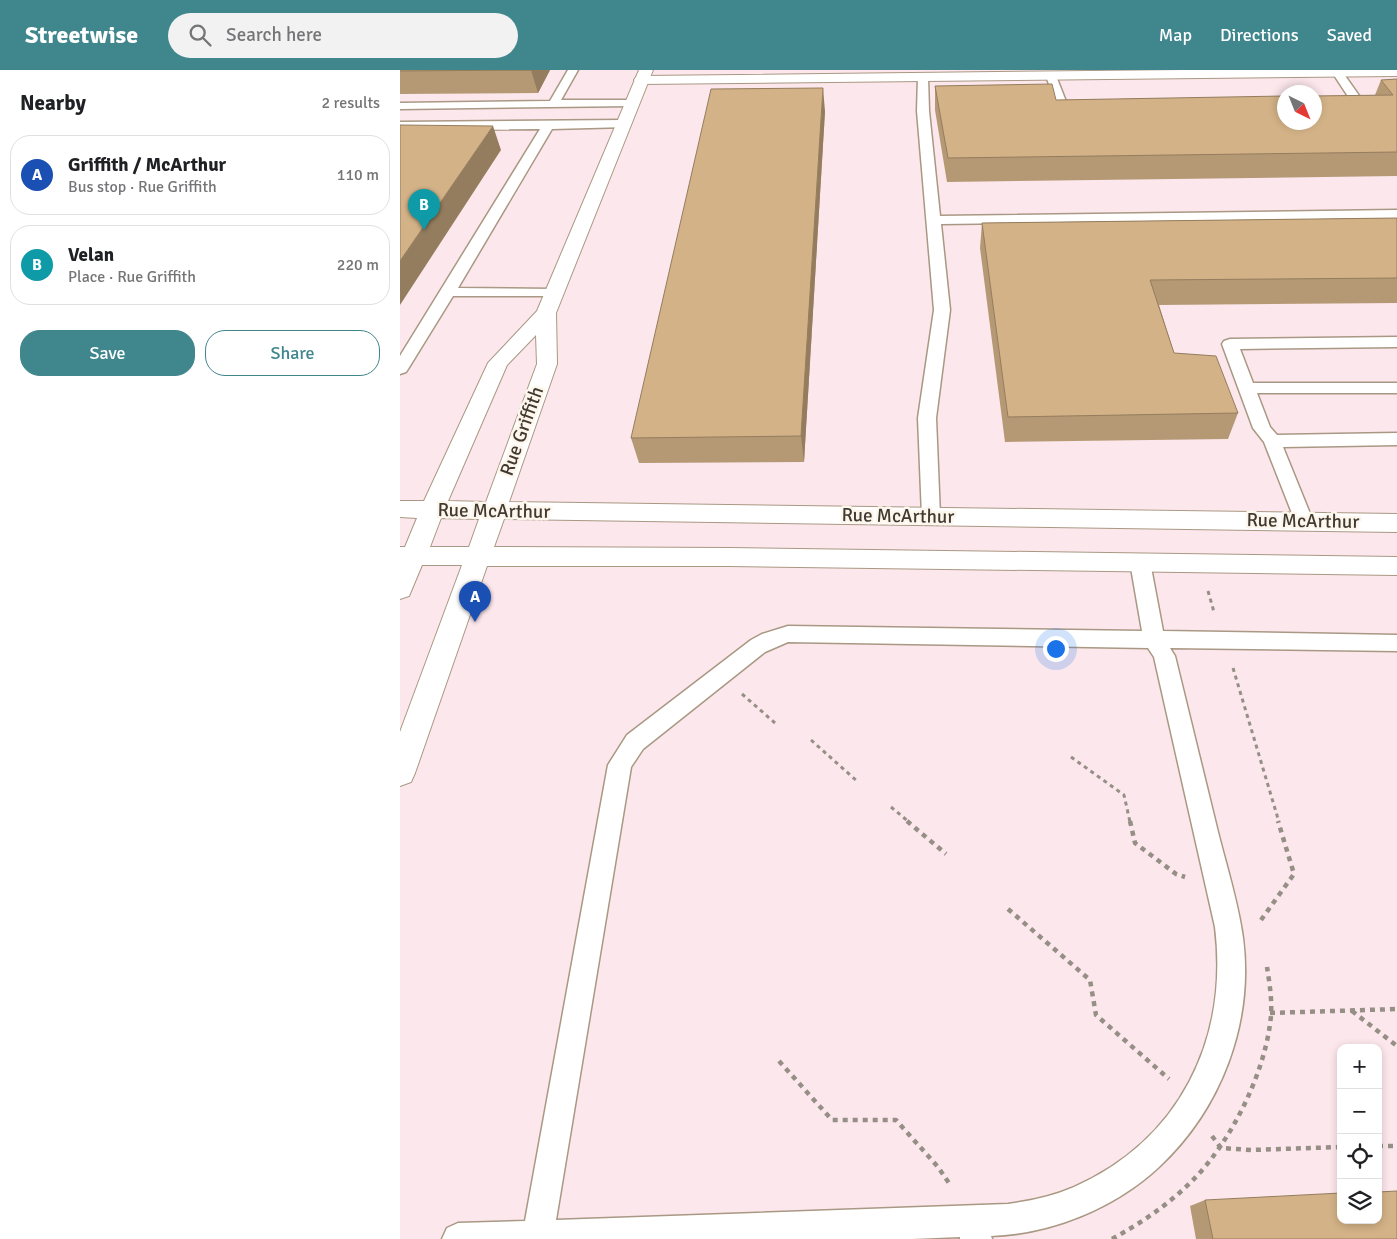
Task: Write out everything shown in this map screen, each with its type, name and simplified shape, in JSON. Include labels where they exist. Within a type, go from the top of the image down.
[{"type":"street","points":[[644,75],[922,77],[1397,72]]},
{"type":"street","name":"Rue Griffith","points":[[400,589],[407,556],[432,510],[498,363],[550,303],[644,75]]},
{"type":"street","name":"Rue Griffith","points":[[400,774],[547,364],[550,303]]},
{"type":"street","name":"Rue McArthur","points":[[400,509],[1397,523]]},
{"type":"street","points":[[407,556],[1397,566]]},
{"type":"lane","points":[[553,105],[573,70]]},
{"type":"lane","points":[[1322,104],[1360,104],[1338,72]]},
{"type":"lane","points":[[1051,76],[1062,107],[1091,107]]},
{"type":"lane","points":[[922,77],[942,310],[928,418],[930,516]]},
{"type":"lane","points":[[400,106],[632,103]]},
{"type":"lane","points":[[400,126],[624,124]]},
{"type":"lane","points":[[400,369],[548,125]]},
{"type":"lane","points":[[935,220],[1397,214]]},
{"type":"lane","points":[[448,292],[550,303]]},
{"type":"lane","points":[[1304,521],[1272,441],[1262,428],[1230,344],[1397,342]]},
{"type":"lane","points":[[1247,388],[1397,388]]},
{"type":"lane","points":[[1272,441],[1397,440]]},
{"type":"lane","points":[[458,1239],[538,1236],[975,1230],[1008,1220],[1044,1214],[1082,1200],[1115,1182],[1162,1145],[1197,1098],[1213,1067],[1223,1033],[1231,991],[1231,953],[1228,929],[1164,656],[1154,640],[1140,562]]},
{"type":"lane","points":[[538,1236],[620,765],[635,742],[769,640],[788,634],[1397,643]]},
{"type":"path","points":[[1207,589],[1215,615]]},
{"type":"path","points":[[1230,658],[1294,874],[1255,927]]},
{"type":"path","points":[[721,675],[775,723]]},
{"type":"path","points":[[811,740],[858,782]]},
{"type":"path","points":[[1071,757],[1124,795],[1135,843],[1176,874]]},
{"type":"path","points":[[891,807],[946,854]]},
{"type":"path","points":[[1008,910],[1090,980],[1096,1015],[1170,1079]]},
{"type":"path","points":[[1112,1239],[1140,1224],[1174,1197],[1202,1171],[1221,1148],[1256,1078],[1269,1031],[1271,991],[1266,960]]},
{"type":"path","points":[[1270,1013],[1397,1009]]},
{"type":"path","points":[[1351,1011],[1397,1046]]},
{"type":"path","points":[[779,1061],[832,1120],[896,1120],[938,1167]]},
{"type":"path","points":[[1212,1136],[1221,1148],[1251,1150],[1337,1147]]},
{"type":"path","points":[[1382,1146],[1397,1146]]},
{"type":"shaded area","points":[[400,70],[1397,70],[1397,1239],[400,1239]]},
{"type":"building","points":[[400,70],[531,70],[400,71]]},
{"type":"building","points":[[1397,79],[1397,152],[948,158],[935,86],[1052,84],[1056,100],[1277,96],[1277,130],[1322,130],[1322,96],[1393,95],[1381,80]]},
{"type":"building","points":[[823,88],[801,436],[631,438],[711,89]]},
{"type":"building","points":[[400,125],[493,126],[400,261]]},
{"type":"building","points":[[1397,218],[1397,278],[1150,280],[1174,353],[1216,356],[1238,413],[1008,417],[982,223]]},
{"type":"building","points":[[1397,1191],[1397,1239],[1213,1239],[1205,1200],[1337,1193],[1337,1224],[1382,1224],[1382,1192]]},
{"type":"place","name":"Velan","points":[[424,230]]},
{"type":"place","name":"Griffith / McArthur","points":[[475,622]]}]
